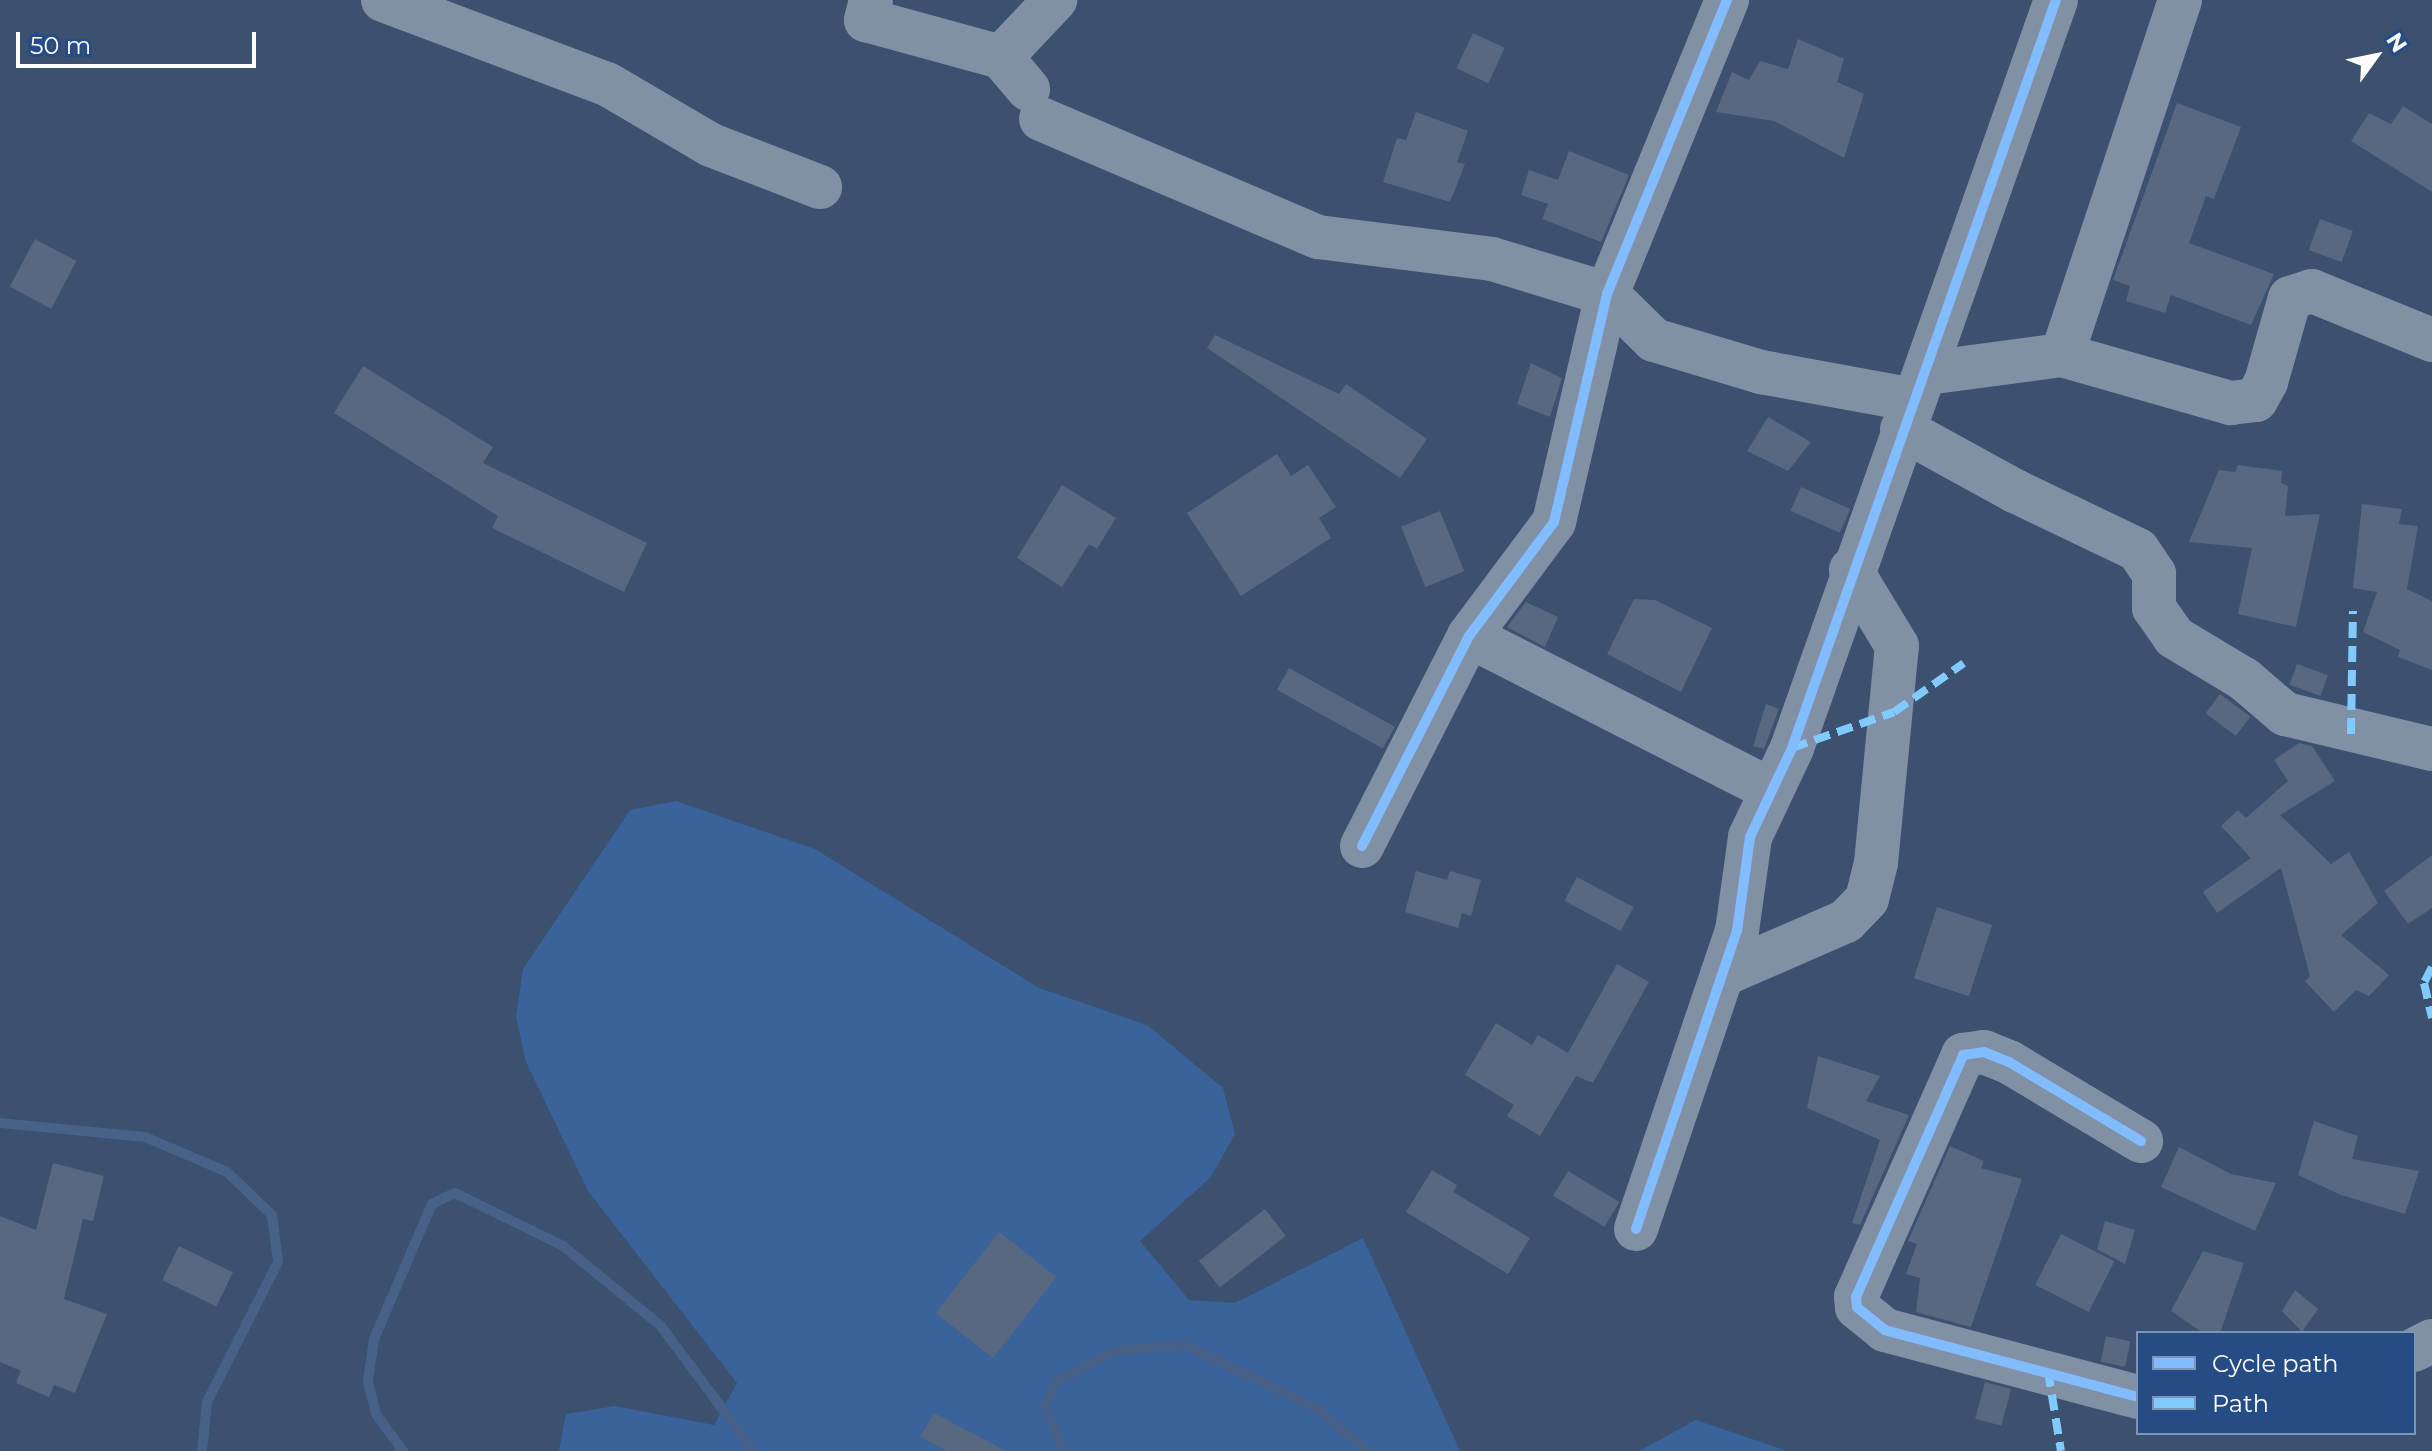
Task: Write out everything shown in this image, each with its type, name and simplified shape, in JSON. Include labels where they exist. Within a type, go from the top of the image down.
[{"type":"street","points":[[383,0],[607,84],[711,145],[820,187]]},
{"type":"street","points":[[871,0],[866,20],[1024,88],[1318,237],[1492,259],[1607,294],[1654,340],[1761,372],[1914,401],[2062,355],[2231,403],[2256,400],[2266,382],[2290,298],[2301,291],[2312,291],[2432,340]]},
{"type":"street","points":[[1024,88],[1055,0]]},
{"type":"street","points":[[1362,846],[1469,636],[1554,522],[1607,294],[1727,0]]},
{"type":"street","points":[[1636,1229],[1737,931],[1750,837],[1792,748],[1851,570],[2056,0]]},
{"type":"street","points":[[2062,355],[2180,0]]},
{"type":"street","points":[[1914,401],[2015,491],[2138,550],[2154,574],[2154,608],[2174,637],[2244,679],[2285,714],[2432,749]]},
{"type":"street","points":[[1722,975],[1846,921],[1867,899],[1876,863],[1897,646],[1851,570]]},
{"type":"street","points":[[1469,636],[1771,790]]},
{"type":"street","points":[[2136,1396],[1885,1330],[1857,1307],[1856,1297],[1963,1055],[1984,1052],[2009,1062],[2141,1141]]},
{"type":"shaded area","points":[[676,801],[815,849],[1039,988],[1147,1025],[1223,1088],[1235,1134],[1211,1177],[1140,1241],[1189,1300],[1235,1303],[1363,1238],[1460,1451],[559,1451],[566,1414],[615,1406],[714,1425],[737,1383],[588,1191],[526,1062],[516,1017],[523,969],[630,810]]},
{"type":"shaded area","points":[[1696,1420],[1787,1451],[1639,1451]]},
{"type":"building","points":[[1473,33],[1505,48],[1488,83],[1457,68]]},
{"type":"building","points":[[1798,39],[1844,59],[1837,82],[1864,94],[1844,158],[1774,121],[1716,112],[1732,72],[1749,80],[1760,61],[1788,69]]},
{"type":"building","points":[[2177,103],[2241,127],[2214,199],[2206,196],[2189,243],[2274,274],[2251,325],[2171,295],[2165,313],[2126,301],[2130,286],[2113,280]]},
{"type":"building","points":[[2403,106],[2432,124],[2432,192],[2351,141],[2369,113],[2391,124]]},
{"type":"building","points":[[1416,112],[1468,131],[1457,162],[1465,164],[1450,202],[1383,182],[1397,138],[1406,140]]},
{"type":"building","points":[[1569,151],[1629,175],[1601,242],[1542,219],[1548,204],[1521,195],[1529,170],[1558,180]]},
{"type":"building","points":[[2320,219],[2353,231],[2342,262],[2309,250]]},
{"type":"building","points":[[35,239],[76,261],[51,309],[10,287]]},
{"type":"building","points":[[1215,335],[1339,394],[1346,384],[1427,439],[1400,478],[1207,348]]},
{"type":"building","points":[[1531,363],[1562,378],[1550,417],[1517,404]]},
{"type":"building","points":[[363,366],[493,447],[483,463],[647,543],[624,592],[492,528],[498,516],[334,413]]},
{"type":"building","points":[[1768,417],[1811,442],[1788,471],[1747,451]]},
{"type":"building","points":[[1277,454],[1291,476],[1308,465],[1336,507],[1319,518],[1331,538],[1241,596],[1187,513]]},
{"type":"building","points":[[2238,465],[2282,471],[2281,483],[2288,486],[2285,516],[2320,514],[2296,627],[2238,614],[2252,548],[2189,542],[2219,470],[2235,472]]},
{"type":"building","points":[[1062,485],[1116,518],[1097,549],[1089,544],[1062,587],[1017,558]]},
{"type":"building","points":[[1801,487],[1850,509],[1840,533],[1790,511]]},
{"type":"building","points":[[2362,504],[2402,509],[2399,524],[2418,526],[2407,589],[2432,601],[2432,670],[2398,657],[2400,650],[2363,632],[2377,592],[2353,588]]},
{"type":"building","points":[[1440,511],[1464,571],[1425,587],[1401,527]]},
{"type":"building","points":[[1634,599],[1655,600],[1712,628],[1681,692],[1607,654]]},
{"type":"building","points":[[1526,602],[1558,617],[1545,647],[1507,627]]},
{"type":"building","points":[[2297,664],[2328,675],[2320,696],[2289,685]]},
{"type":"building","points":[[1289,668],[1395,727],[1383,749],[1277,690]]},
{"type":"building","points":[[2220,694],[2250,717],[2236,736],[2206,713]]},
{"type":"building","points":[[1766,704],[1779,709],[1764,749],[1753,746]]},
{"type":"building","points":[[2299,743],[2312,746],[2335,781],[2280,815],[2331,864],[2349,852],[2378,903],[2341,935],[2389,975],[2369,996],[2356,990],[2334,1012],[2305,981],[2310,976],[2281,868],[2217,913],[2203,892],[2251,858],[2221,826],[2238,810],[2246,818],[2288,781],[2274,760]]},
{"type":"building","points":[[2432,855],[2432,908],[2408,924],[2384,891]]},
{"type":"building","points":[[1416,871],[1447,880],[1450,871],[1481,880],[1471,916],[1462,913],[1458,928],[1405,912]]},
{"type":"building","points":[[1577,877],[1634,907],[1621,931],[1564,901]]},
{"type":"building","points":[[1937,907],[1992,925],[1969,996],[1914,978]]},
{"type":"building","points":[[1617,964],[1649,982],[1593,1083],[1576,1076],[1540,1136],[1507,1116],[1514,1105],[1465,1075],[1496,1023],[1532,1045],[1538,1035],[1568,1053]]},
{"type":"building","points":[[1818,1056],[1880,1076],[1866,1101],[1909,1115],[1860,1225],[1852,1223],[1880,1140],[1807,1108]]},
{"type":"building","points":[[2314,1121],[2358,1136],[2352,1159],[2419,1171],[2405,1214],[2341,1195],[2298,1175]]},
{"type":"building","points":[[1950,1146],[1984,1161],[1981,1168],[2022,1179],[1971,1327],[1916,1312],[1920,1278],[1906,1274],[1917,1244],[1908,1241]]},
{"type":"building","points":[[2179,1147],[2231,1174],[2276,1183],[2255,1231],[2161,1187]]},
{"type":"building","points":[[53,1163],[104,1176],[93,1221],[83,1219],[64,1299],[107,1314],[75,1393],[54,1385],[49,1397],[16,1383],[21,1371],[0,1362],[0,1216],[36,1230]]},
{"type":"building","points":[[1432,1170],[1457,1185],[1453,1192],[1530,1238],[1508,1274],[1406,1212]]},
{"type":"building","points":[[1568,1171],[1619,1202],[1604,1227],[1553,1196]]},
{"type":"building","points":[[1265,1209],[1286,1236],[1220,1288],[1199,1261]]},
{"type":"building","points":[[2105,1221],[2135,1230],[2125,1264],[2097,1249]]},
{"type":"building","points":[[999,1232],[1057,1277],[993,1358],[936,1313]]},
{"type":"building","points":[[2061,1234],[2114,1261],[2089,1312],[2035,1285]]},
{"type":"building","points":[[179,1246],[233,1272],[216,1306],[162,1280]]},
{"type":"building","points":[[2203,1251],[2244,1263],[2221,1331],[2200,1331],[2171,1311]]},
{"type":"building","points":[[2295,1290],[2318,1309],[2303,1331],[2282,1311]]},
{"type":"building","points":[[2106,1336],[2130,1341],[2125,1367],[2101,1361]]},
{"type":"building","points":[[1985,1382],[2011,1389],[2001,1426],[1975,1419]]},
{"type":"building","points":[[934,1413],[1006,1451],[947,1451],[920,1437]]},
{"type":"waterway","points":[[0,1123],[145,1137],[227,1172],[272,1215],[278,1262],[207,1402],[202,1451]]},
{"type":"waterway","points":[[403,1451],[376,1414],[368,1381],[374,1339],[432,1204],[455,1193],[563,1246],[660,1325],[754,1451]]},
{"type":"waterway","points":[[1064,1451],[1045,1406],[1056,1382],[1113,1351],[1185,1345],[1318,1409],[1368,1451]]},
{"type":"marked path","points":[[2351,734],[2353,611]]},
{"type":"marked path","points":[[1792,748],[1894,712],[1964,663]]},
{"type":"marked path","points":[[2432,967],[2424,983],[2432,1018]]},
{"type":"marked path","points":[[2048,1371],[2061,1451]]},
{"type":"cycle path","points":[[1362,846],[1469,636],[1554,522],[1607,294],[1727,0]]},
{"type":"cycle path","points":[[1636,1229],[1737,931],[1750,837],[1792,748],[2056,0]]},
{"type":"cycle path","points":[[2136,1396],[1885,1330],[1857,1307],[1856,1297],[1963,1055],[1984,1052],[2009,1062],[2141,1141]]}]
